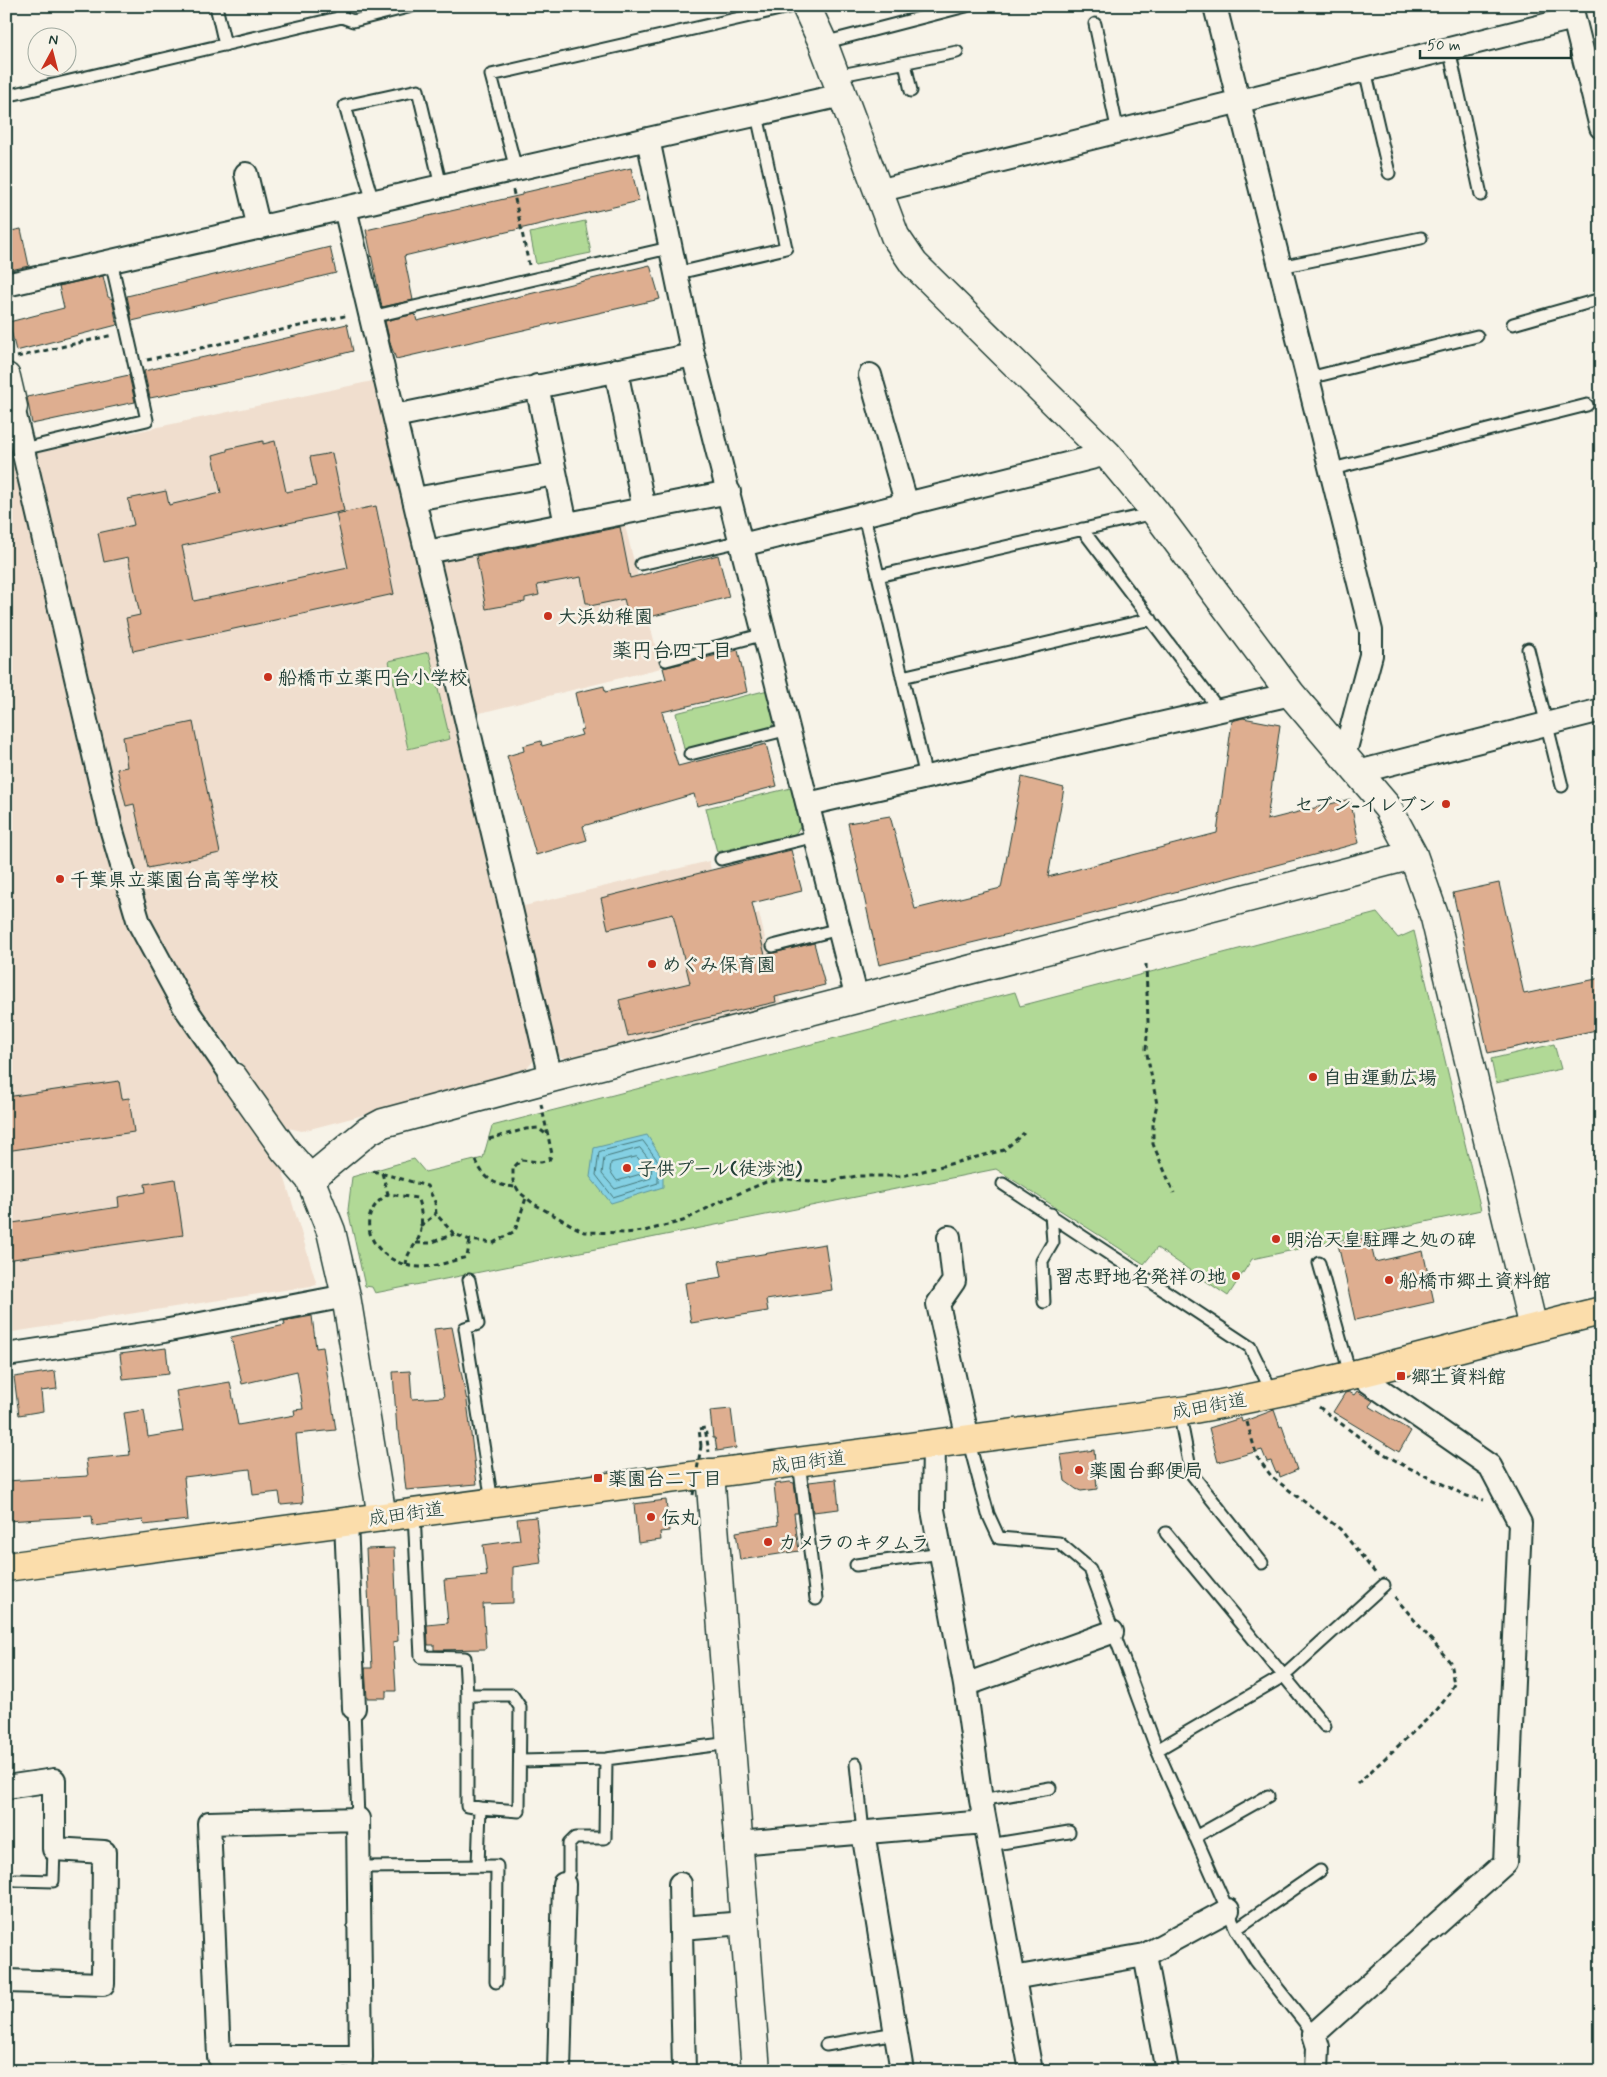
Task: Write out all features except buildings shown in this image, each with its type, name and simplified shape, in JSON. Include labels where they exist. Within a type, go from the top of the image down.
[{"type":"highway","name":"成田街道","points":[[6,1567],[492,1502],[711,1467],[798,1462],[1230,1403],[1601,1311]]},
{"type":"street","points":[[806,6],[823,43],[895,236],[914,264],[1107,454],[1156,512],[1291,694],[1388,808],[1412,855],[1435,918],[1533,1328]]},
{"type":"street","points":[[1215,6],[1371,631],[1372,646],[1351,764]]},
{"type":"street","points":[[878,191],[1448,49],[1572,12],[1600,123]]},
{"type":"street","points":[[6,285],[757,115],[838,86]]},
{"type":"street","points":[[648,139],[674,274],[693,355],[857,999]]},
{"type":"street","points":[[246,174],[259,228]]},
{"type":"street","points":[[345,208],[363,316],[395,416],[551,1078]]},
{"type":"street","points":[[395,416],[693,355]]},
{"type":"street","points":[[10,367],[13,407],[111,828],[139,923],[184,1006],[284,1150],[310,1179],[331,1231],[346,1296],[382,1517]]},
{"type":"street","points":[[616,370],[644,509]]},
{"type":"street","points":[[870,375],[907,505]]},
{"type":"street","points":[[537,386],[566,524]]},
{"type":"street","points":[[742,543],[864,516],[1107,454]]},
{"type":"street","points":[[415,499],[555,474]]},
{"type":"street","points":[[427,552],[729,492]]},
{"type":"street","points":[[808,804],[1291,694]]},
{"type":"street","points":[[1351,764],[1546,724],[1601,710]]},
{"type":"street","points":[[310,1179],[368,1131],[383,1123],[1412,855]]},
{"type":"street","points":[[949,1237],[954,1281],[938,1304],[968,1439]]},
{"type":"street","points":[[6,1355],[164,1331],[346,1296]]},
{"type":"street","points":[[1317,2071],[1318,2047],[1314,2034],[1505,1863],[1520,1523],[1490,1466],[1353,1373]]},
{"type":"street","points":[[934,1444],[933,1510],[965,1685],[983,1811],[1031,2071]]},
{"type":"street","points":[[711,1467],[756,2071]]},
{"type":"street","points":[[346,1522],[354,1708]]},
{"type":"street","points":[[965,1685],[1112,1632]]},
{"type":"street","points":[[6,1787],[54,1780],[54,1850],[104,1852],[103,1984],[6,1980]]},
{"type":"street","points":[[738,1843],[864,1832],[983,1811]]},
{"type":"street","points":[[358,1819],[361,2064],[219,2057],[209,1823],[358,1819]]},
{"type":"street","points":[[864,1832],[902,2071]]},
{"type":"street","points":[[559,2071],[564,1884]]},
{"type":"street","points":[[680,1884],[684,2071]]},
{"type":"street","points":[[1014,1978],[1145,1955],[1232,1919]]},
{"type":"street","points":[[681,1928],[744,1923]]},
{"type":"street","points":[[1145,1955],[1166,2071]]},
{"type":"lane","points":[[216,6],[225,45]]},
{"type":"lane","points":[[6,96],[225,45],[341,12],[353,21],[412,6]]},
{"type":"lane","points":[[512,170],[491,75],[793,6]]},
{"type":"lane","points":[[823,43],[966,6]]},
{"type":"lane","points":[[1095,24],[1118,132]]},
{"type":"lane","points":[[1448,49],[1481,195]]},
{"type":"lane","points":[[838,86],[905,63],[957,52]]},
{"type":"lane","points":[[905,63],[911,91]]},
{"type":"lane","points":[[1364,70],[1389,173]]},
{"type":"lane","points":[[373,202],[345,106],[418,90],[441,186]]},
{"type":"lane","points":[[674,274],[786,248],[757,115]]},
{"type":"lane","points":[[1280,267],[1421,238]]},
{"type":"lane","points":[[363,316],[533,280],[669,248]]},
{"type":"lane","points":[[23,449],[147,420],[111,261]]},
{"type":"lane","points":[[1513,324],[1601,299]]},
{"type":"lane","points":[[1309,378],[1476,336]]},
{"type":"lane","points":[[1332,469],[1587,405]]},
{"type":"lane","points":[[878,576],[1156,512]]},
{"type":"lane","points":[[864,516],[926,777]]},
{"type":"lane","points":[[1082,529],[1220,711]]},
{"type":"lane","points":[[641,564],[742,543]]},
{"type":"lane","points":[[902,677],[1151,619]]},
{"type":"lane","points":[[666,660],[765,634]]},
{"type":"lane","points":[[1528,649],[1562,786]]},
{"type":"lane","points":[[690,754],[789,730]]},
{"type":"lane","points":[[721,859],[816,836]]},
{"type":"lane","points":[[773,946],[840,929]]},
{"type":"lane","points":[[1003,1184],[1250,1347],[1272,1392]]},
{"type":"lane","points":[[1044,1302],[1042,1261],[1053,1242],[1051,1214]]},
{"type":"lane","points":[[1319,1263],[1353,1373]]},
{"type":"lane","points":[[469,1280],[478,1324],[466,1328],[492,1502]]},
{"type":"lane","points":[[1179,1411],[1190,1473],[1262,1563]]},
{"type":"lane","points":[[968,1439],[988,1514],[999,1538],[1059,1543],[1090,1570],[1157,1750],[1232,1919],[1256,1961],[1314,2034]]},
{"type":"lane","points":[[798,1462],[816,1599]]},
{"type":"lane","points":[[414,1512],[421,1657],[465,1658],[467,1806],[519,1811],[520,1707],[512,1695],[467,1695]]},
{"type":"lane","points":[[1166,1533],[1285,1675],[1325,1726]]},
{"type":"lane","points":[[856,1565],[941,1554]]},
{"type":"lane","points":[[1157,1750],[1285,1675],[1384,1584]]},
{"type":"lane","points":[[354,1708],[358,1819]]},
{"type":"lane","points":[[520,1761],[606,1760],[730,1742]]},
{"type":"lane","points":[[564,1884],[569,1873],[569,1844],[576,1838],[605,1838],[606,1760]]},
{"type":"lane","points":[[856,1764],[864,1832]]},
{"type":"lane","points":[[983,1811],[1050,1788]]},
{"type":"lane","points":[[1195,1837],[1268,1796]]},
{"type":"lane","points":[[478,1866],[480,1808]]},
{"type":"lane","points":[[989,1845],[1069,1832]]},
{"type":"lane","points":[[16,1880],[53,1881],[54,1850]]},
{"type":"lane","points":[[359,1867],[497,1866],[496,1982]]},
{"type":"lane","points":[[1232,1919],[1320,1872]]},
{"type":"lane","points":[[826,2045],[896,2033]]},
{"type":"path","points":[[512,170],[533,280]]},
{"type":"path","points":[[134,363],[363,316]]},
{"type":"path","points":[[10,367],[127,332]]},
{"type":"path","points":[[1146,964],[1148,1022],[1146,1049],[1157,1104],[1153,1122],[1153,1144],[1174,1194]]},
{"type":"path","points":[[540,1102],[552,1154],[549,1160],[541,1162],[521,1160],[513,1168],[512,1181],[526,1198],[584,1232],[606,1234],[644,1231],[683,1221],[721,1200],[766,1182],[787,1180],[824,1182],[857,1176],[903,1176],[1004,1150],[1024,1133]]},
{"type":"path","points":[[489,1139],[526,1129],[538,1128],[548,1136]]},
{"type":"path","points":[[476,1160],[481,1172],[490,1181],[502,1186],[516,1187]]},
{"type":"path","points":[[373,1171],[427,1186],[435,1202],[436,1214],[454,1234],[470,1240],[493,1243],[515,1231],[526,1198]]},
{"type":"path","points":[[382,1173],[388,1194]]},
{"type":"path","points":[[406,1265],[408,1251],[419,1239],[421,1208],[416,1198],[388,1194],[380,1199],[372,1210],[367,1229],[374,1242],[388,1258],[406,1265],[420,1268],[466,1257],[470,1240]]},
{"type":"path","points":[[420,1226],[436,1214]]},
{"type":"path","points":[[416,1243],[430,1243],[454,1234]]},
{"type":"path","points":[[1313,1404],[1371,1446],[1403,1465],[1468,1496],[1492,1503]]},
{"type":"path","points":[[693,1495],[701,1446],[699,1429],[705,1428],[711,1467]]},
{"type":"shaded area","name":"船橋市立薬円台小学校","points":[[377,380],[536,1058],[522,1074],[302,1131],[288,1128],[194,998],[151,918],[122,823],[37,453]]},
{"type":"shaded area","name":"千葉県立薬園台高等学校","points":[[6,431],[99,832],[134,939],[175,1014],[279,1159],[317,1285],[6,1333]]},
{"type":"shaded area","name":"大浜幼稚園","points":[[624,522],[661,668],[472,715],[439,558]]},
{"type":"shaded area","name":"めぐみ保育園","points":[[709,861],[723,923],[759,913],[781,1005],[569,1061],[554,1053],[520,907]]},
{"type":"green space","points":[[585,221],[591,253],[536,264],[530,233]]},
{"type":"green space","points":[[429,652],[450,739],[408,749],[389,661]]},
{"type":"green space","points":[[768,690],[775,720],[770,730],[684,749],[676,713]]},
{"type":"green space","points":[[791,788],[800,827],[795,834],[717,852],[706,808]]},
{"type":"green space","points":[[1377,913],[1398,938],[1414,931],[1481,1210],[1252,1259],[1228,1296],[1157,1248],[1144,1264],[996,1169],[375,1293],[372,1287],[365,1286],[348,1210],[352,1177],[414,1159],[425,1172],[483,1158],[492,1126],[1015,992],[1020,1006]]},
{"type":"green space","points":[[1554,1044],[1561,1069],[1496,1083],[1491,1059]]},
{"type":"water","name":"子供プール(徒渉池)","points":[[647,1135],[663,1160],[663,1187],[611,1203],[590,1177],[594,1148]]},
{"type":"place","name":"大浜幼稚園","points":[[548,616]]},
{"type":"place","name":"船橋市立薬円台小学校","points":[[268,677]]},
{"type":"place","name":"セブン-イレブン","points":[[1446,804]]},
{"type":"place","name":"千葉県立薬園台高等学校","points":[[60,879]]},
{"type":"place","name":"めぐみ保育園","points":[[652,964]]},
{"type":"place","name":"自由運動広場","points":[[1313,1077]]},
{"type":"place","name":"子供プール(徒渉池)","points":[[627,1168]]},
{"type":"place","name":"明治天皇駐蹕之処の碑","points":[[1276,1239]]},
{"type":"place","name":"習志野地名発祥の地","points":[[1236,1276]]},
{"type":"place","name":"船橋市郷土資料館","points":[[1389,1280]]},
{"type":"place","name":"郷土資料館","points":[[1401,1376]]},
{"type":"place","name":"薬園台郵便局","points":[[1079,1470]]},
{"type":"place","name":"薬園台二丁目","points":[[598,1478]]},
{"type":"place","name":"伝丸","points":[[651,1517]]},
{"type":"place","name":"カメラのキタムラ","points":[[768,1542]]},
{"type":"district","name":"薬円台四丁目","points":[[672,650]]}]
